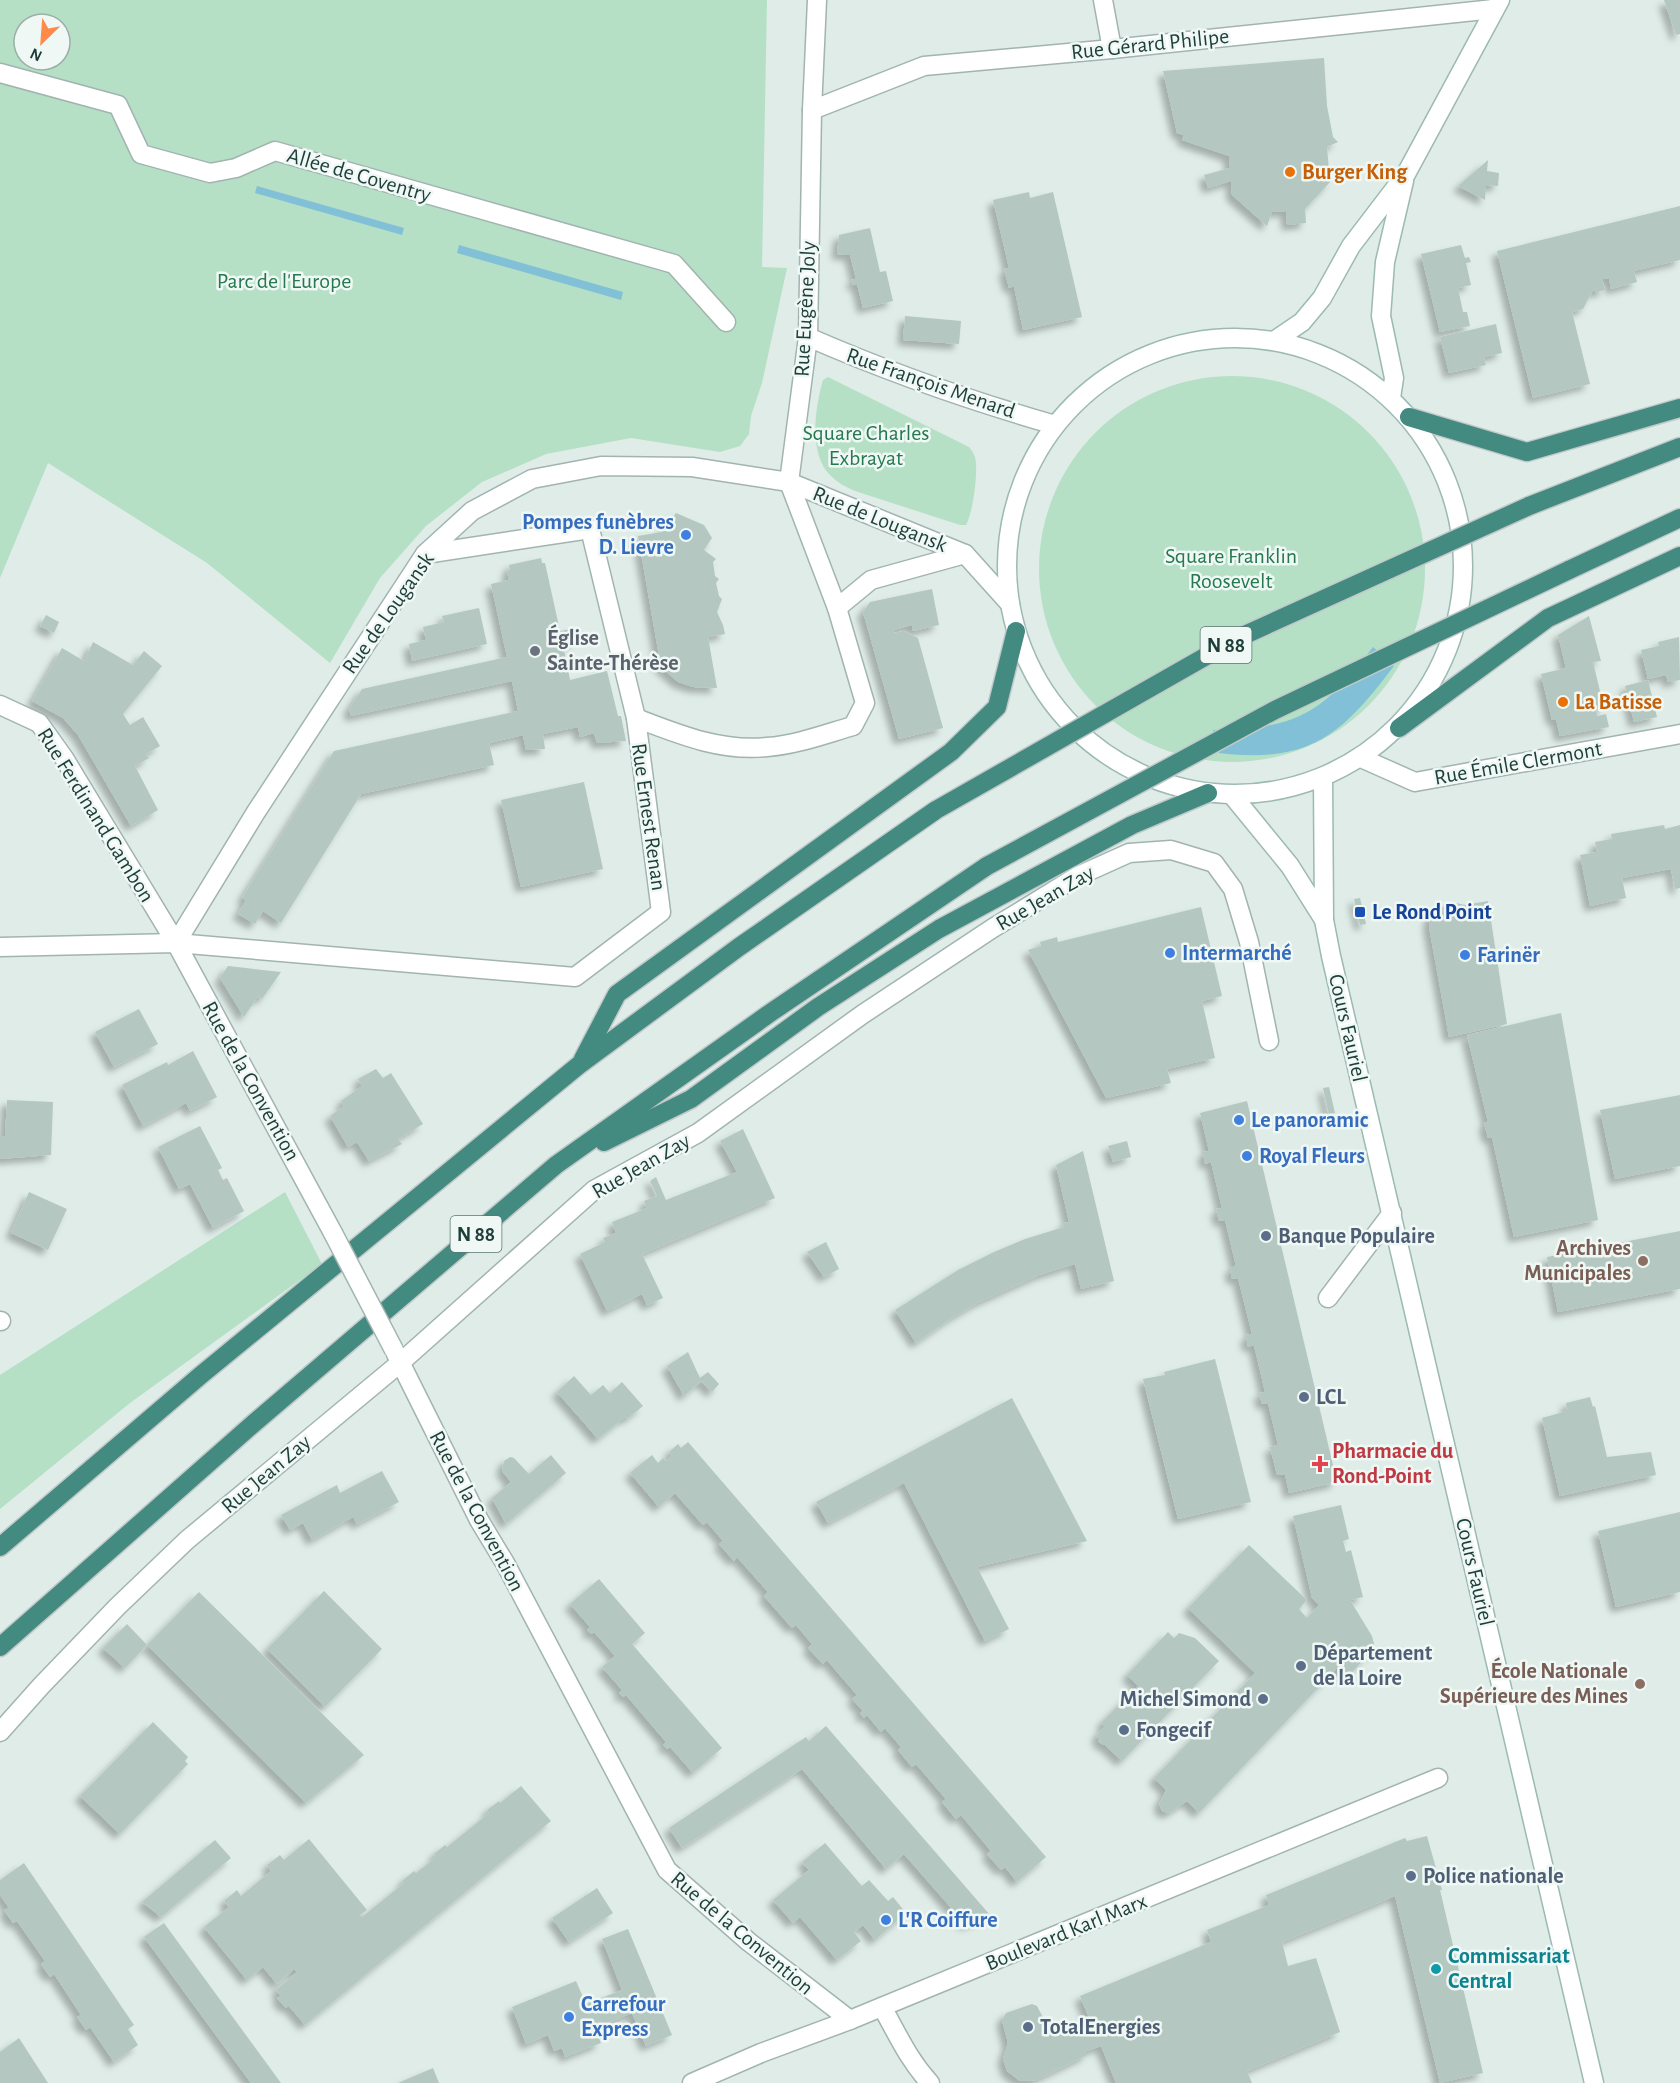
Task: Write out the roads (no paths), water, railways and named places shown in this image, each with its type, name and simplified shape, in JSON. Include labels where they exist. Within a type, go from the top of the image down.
[{"type":"highway","points":[[1409,417],[1527,452],[1680,408]]},
{"type":"highway","name":"N 88","points":[[0,1547],[211,1367],[579,1065],[739,947],[936,810],[1238,638],[1528,506],[1680,447]]},
{"type":"highway","name":"N 88","points":[[0,1647],[253,1424],[556,1165],[773,1011],[987,867],[1275,710],[1680,518]]},
{"type":"highway","points":[[1399,728],[1548,618],[1680,556]]},
{"type":"highway","points":[[579,1065],[617,994],[951,752],[997,707],[1016,631]]},
{"type":"highway","points":[[556,1165],[691,1099],[818,1006],[939,929],[1132,825],[1208,794]]},
{"type":"street","name":"Rue Eugène Joly","points":[[636,718],[681,735],[727,747],[767,747],[812,738],[853,726],[864,703],[837,608],[789,482],[808,337],[812,110],[817,0]]},
{"type":"street","points":[[1103,0],[1112,49]]},
{"type":"street","name":"Rue Gérard Philipe","points":[[812,110],[924,66],[1112,49],[1497,5]]},
{"type":"street","points":[[1274,341],[1302,322],[1322,298],[1351,246],[1406,174],[1497,5]]},
{"type":"street","name":"Allée de Coventry","points":[[0,73],[118,105],[141,154],[210,173],[236,168],[275,152],[674,264],[726,322]]},
{"type":"street","points":[[1391,398],[1394,378],[1381,316],[1385,262],[1406,174]]},
{"type":"street","name":"Rue François Menard","points":[[808,337],[853,357],[984,404],[1055,425]]},
{"type":"street","points":[[1223,338],[1249,338],[1274,341],[1336,361],[1391,398],[1409,417],[1440,464],[1460,518],[1465,574],[1456,631],[1433,682],[1399,728],[1361,758],[1323,778],[1279,791],[1232,795],[1208,794],[1165,783],[1124,766],[1088,740],[1057,709],[1032,672],[1016,631],[1010,604],[1006,566],[1010,528],[1019,492],[1034,457],[1055,425],[1084,390],[1123,367],[1171,347],[1223,338]]},
{"type":"street","name":"Rue de Lougansk","points":[[176,943],[256,812],[425,554],[472,511],[532,479],[601,466],[692,467],[789,482],[965,554],[1010,604]]},
{"type":"street","name":"Rue Ernest Renan","points":[[176,943],[576,977],[661,912],[636,718],[590,529],[425,554]]},
{"type":"street","points":[[837,608],[871,580],[965,554]]},
{"type":"street","name":"Rue Ferdinand Gambon","points":[[0,705],[39,723],[64,758],[176,943]]},
{"type":"street","name":"Rue Émile Clermont","points":[[1361,758],[1415,782],[1680,734]]},
{"type":"street","name":"Cours Fauriel","points":[[1323,778],[1324,920],[1594,2083]]},
{"type":"street","name":"Cours Fauriel","points":[[1232,795],[1290,866],[1324,920]]},
{"type":"street","name":"Rue Jean Zay","points":[[0,1732],[118,1606],[187,1540],[397,1357],[594,1190],[698,1133],[863,1014],[993,928],[1078,876],[1129,853],[1171,850],[1214,862],[1233,889],[1249,942],[1269,1041]]},
{"type":"street","points":[[0,947],[176,943]]},
{"type":"street","name":"Rue de la Convention","points":[[176,943],[333,1233],[479,1520],[505,1563],[667,1870],[749,1942],[850,2020]]},
{"type":"street","points":[[1328,1298],[1392,1213]]},
{"type":"street","name":"Boulevard Karl Marx","points":[[692,2083],[1438,1778]]},
{"type":"street","points":[[882,2007],[907,2055],[930,2083]]},
{"type":"water","points":[[257,186],[404,228],[402,235],[255,193]]},
{"type":"water","points":[[459,245],[623,292],[621,300],[457,253]]},
{"type":"water","points":[[1373,647],[1394,666],[1340,727],[1321,740],[1277,754],[1219,753],[1213,730],[1266,726],[1306,713],[1339,688]]},
{"type":"place","name":"Burger King","points":[[1290,172]]},
{"type":"place","name":"Pompes funèbres D. Lievre","points":[[686,535]]},
{"type":"place","name":"Église Sainte-Thérèse","points":[[535,651]]},
{"type":"place","name":"La Batisse","points":[[1563,702]]},
{"type":"place","name":"Le Rond Point","points":[[1360,912]]},
{"type":"place","name":"Intermarché","points":[[1170,953]]},
{"type":"place","name":"Farinër","points":[[1465,955]]},
{"type":"place","name":"Le panoramic","points":[[1239,1120]]},
{"type":"place","name":"Royal Fleurs","points":[[1247,1156]]},
{"type":"place","name":"Banque Populaire","points":[[1266,1236]]},
{"type":"place","name":"Archives Municipales","points":[[1643,1261]]},
{"type":"place","name":"LCL","points":[[1304,1397]]},
{"type":"place","name":"Pharmacie du Rond-Point","points":[[1320,1464]]},
{"type":"place","name":"Département de la Loire","points":[[1301,1666]]},
{"type":"place","name":"École Nationale Supérieure des Mines","points":[[1640,1684]]},
{"type":"place","name":"Michel Simond","points":[[1263,1699]]},
{"type":"place","name":"Fongecif","points":[[1124,1730]]},
{"type":"place","name":"Police nationale","points":[[1411,1876]]},
{"type":"place","name":"L'R Coiffure","points":[[886,1920]]},
{"type":"place","name":"Commissariat Central","points":[[1436,1969]]},
{"type":"place","name":"Carrefour Express","points":[[569,2017]]},
{"type":"place","name":"TotalEnergies","points":[[1028,2027]]},
{"type":"park label","name":"Parc de l'Europe","points":[[284,281]]},
{"type":"park label","name":"Square Charles Exbrayat","points":[[866,446]]},
{"type":"park label","name":"Square Franklin Roosevelt","points":[[1231,568]]}]
